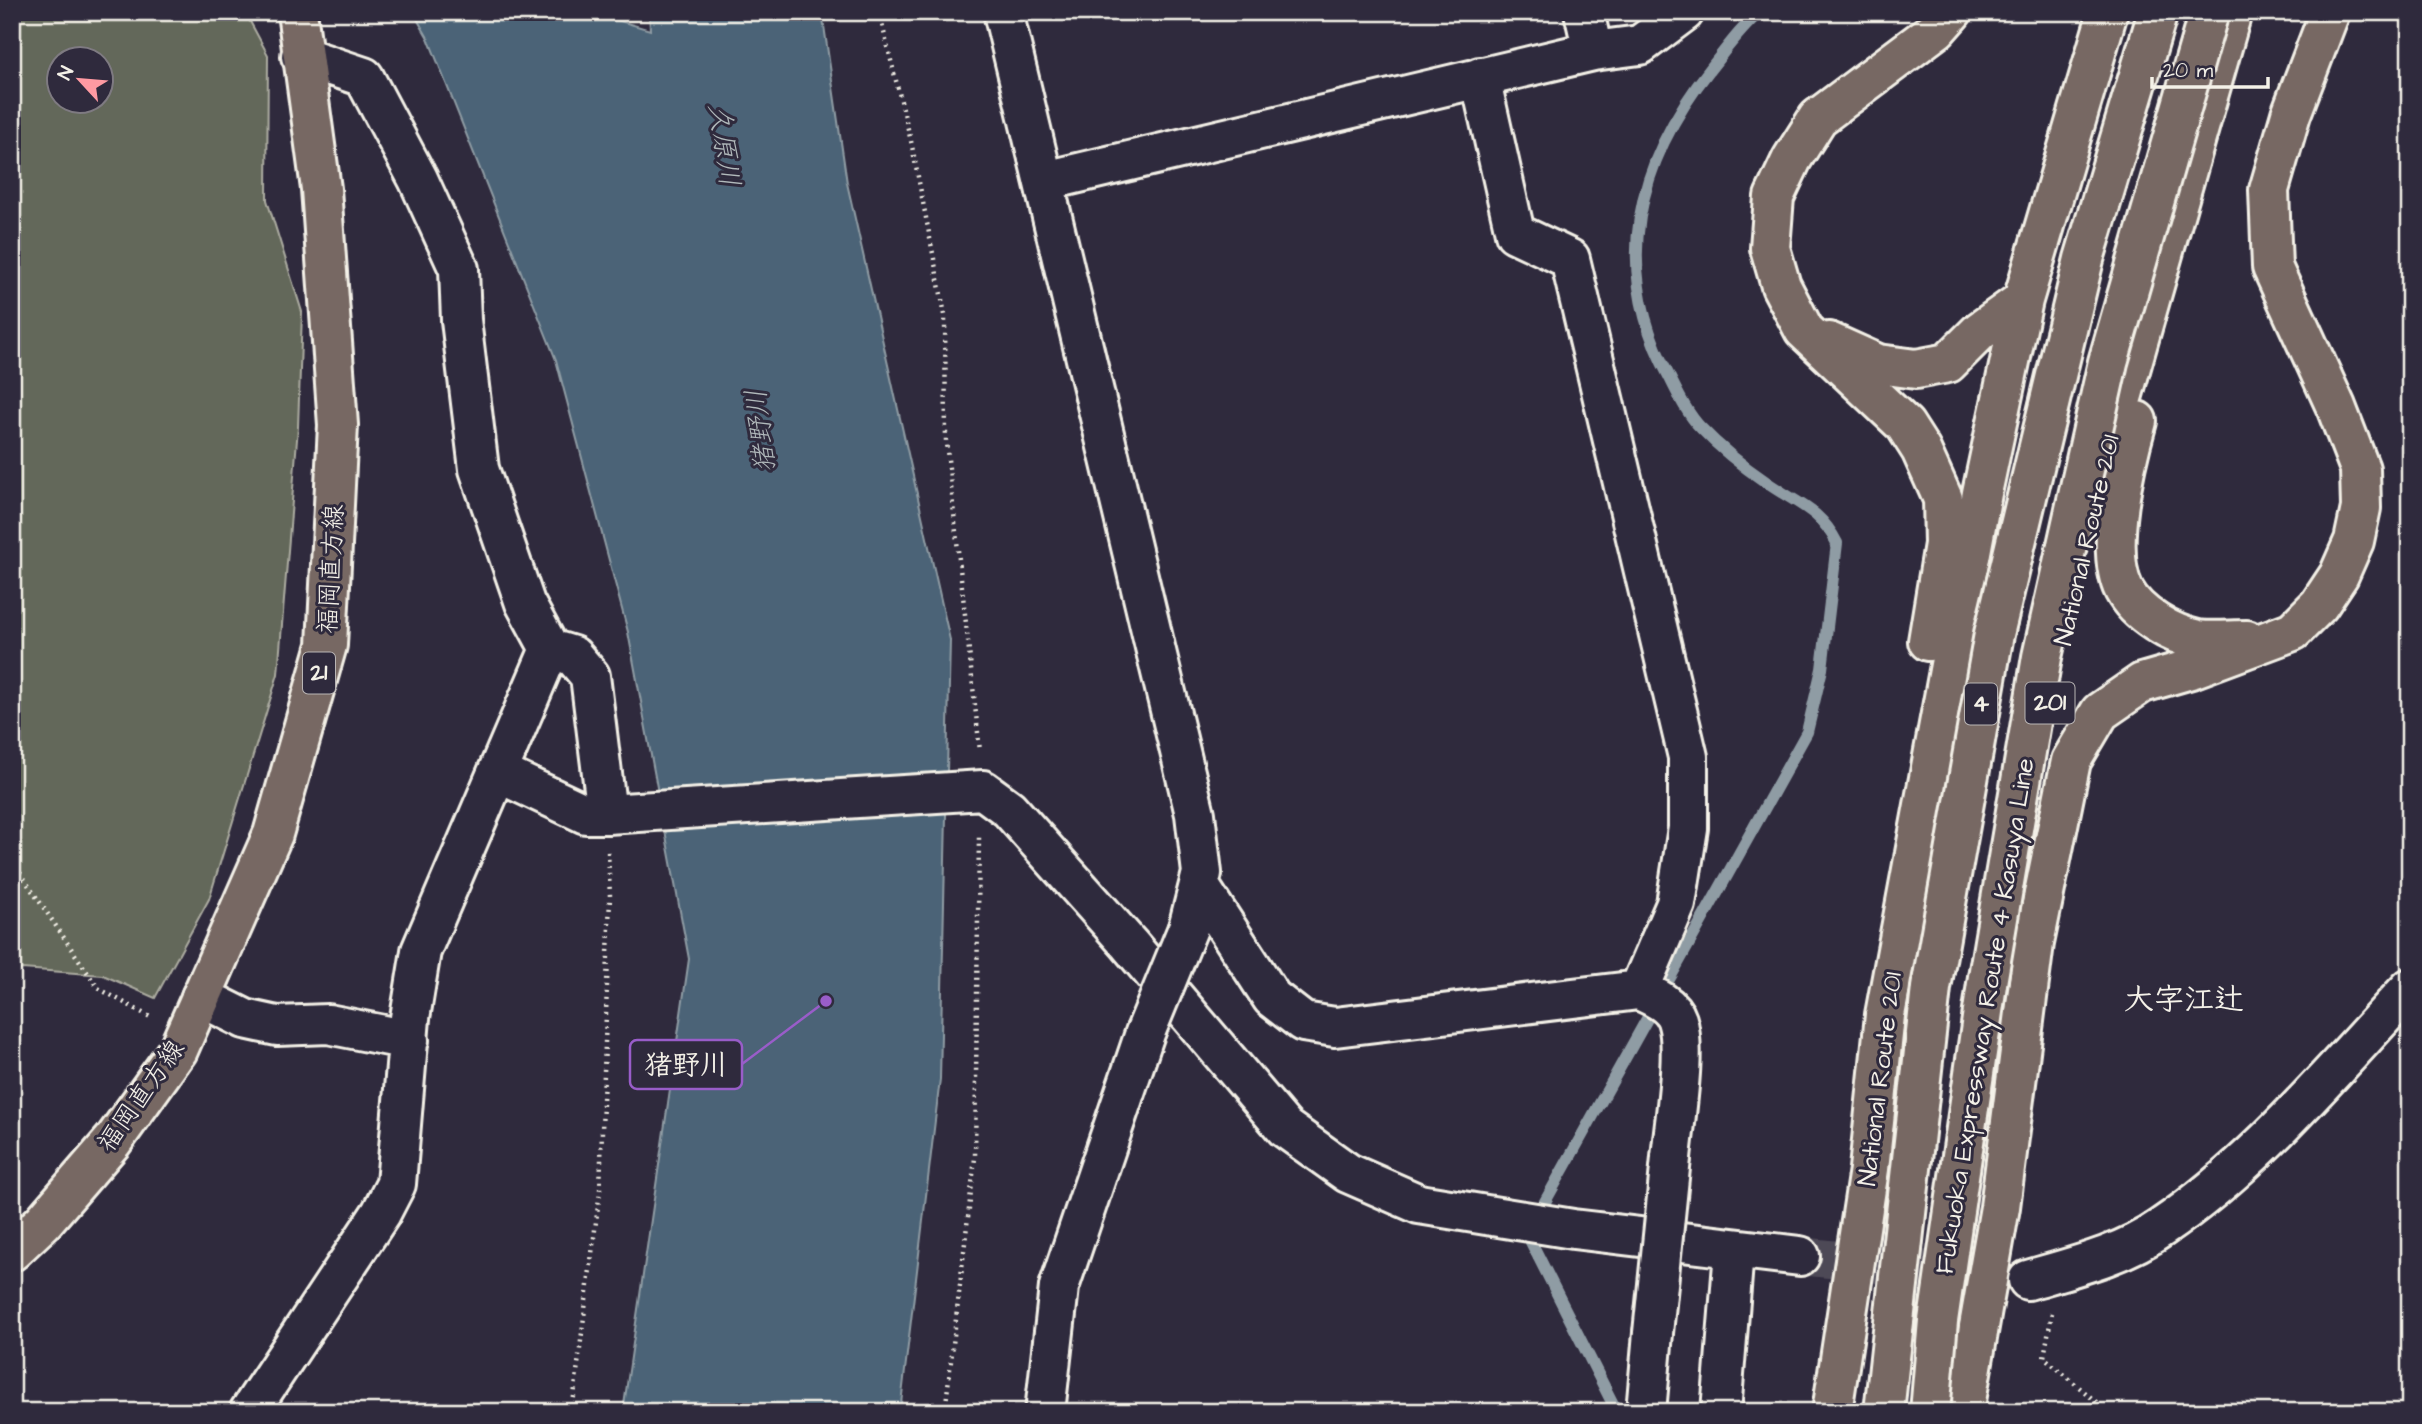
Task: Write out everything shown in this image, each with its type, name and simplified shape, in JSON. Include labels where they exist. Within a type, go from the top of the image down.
[{"type":"main road","name":"福岡直方線","points":[[12,1251],[43,1222],[113,1141],[178,1050],[273,834],[327,645],[338,425],[321,189],[297,12]]},
{"type":"main road","points":[[1885,1015],[1894,834],[1944,544],[1944,499],[1921,450],[1905,425],[1804,330],[1781,286],[1770,248],[1774,197],[1792,159],[1818,118],[1937,29],[1952,12]]},
{"type":"main road","name":"National Route 201","points":[[1832,1412],[1869,1169],[1885,1015],[1982,493],[2023,300],[2108,12]]},
{"type":"main road","name":"Fukuoka Expressway Route 4 Kasuya Line","points":[[1884,1412],[1931,988],[1994,635],[2084,259],[2158,12]]},
{"type":"main road","name":"Fukuoka Expressway Route 4 Kasuya Line","points":[[1930,1412],[1938,1321],[1986,991],[2042,657],[2108,362],[2209,12]]},
{"type":"main road","name":"National Route 201","points":[[1956,1412],[1996,982],[2050,699],[2115,417],[2232,12]]},
{"type":"main road","points":[[2239,12],[2188,232],[2130,444],[2116,520],[2118,559],[2124,590],[2145,614],[2170,629],[2198,640],[2266,640]]},
{"type":"main road","points":[[1964,1412],[2000,1207],[2034,943],[2071,761],[2100,712],[2142,683],[2194,668],[2293,631],[2319,605],[2340,575],[2354,541],[2361,508],[2360,468],[2336,407],[2272,267],[2269,190],[2291,114],[2330,12]]},
{"type":"main road","points":[[1804,330],[1878,364],[1916,369],[1948,363],[1980,331],[2023,300]]},
{"type":"street","points":[[1003,12],[1195,814],[1202,873],[1188,928],[1145,1033],[1059,1287],[1045,1412]]},
{"type":"street","points":[[1584,12],[1593,51]]},
{"type":"street","points":[[1045,181],[1480,77],[1593,51],[1640,44],[1684,12]]},
{"type":"street","points":[[301,56],[364,77],[418,180],[459,269],[461,320],[479,469],[525,603],[550,649],[573,656],[590,676],[618,813]]},
{"type":"street","points":[[1480,77],[1515,233],[1570,259],[1688,757],[1688,828],[1675,904],[1639,990]]},
{"type":"street","points":[[249,1412],[382,1213],[396,1184],[409,1040],[421,951],[550,649]]},
{"type":"street","points":[[499,773],[586,814],[976,792],[1009,809],[1129,944],[1284,1128],[1348,1173],[1419,1203],[1573,1229],[1734,1251],[1800,1256]]},
{"type":"street","points":[[1199,885],[1272,998],[1303,1022],[1335,1027],[1639,990],[1662,1000],[1677,1019],[1680,1050],[1646,1412]]},
{"type":"street","points":[[2044,1276],[2096,1260],[2160,1229],[2255,1154],[2410,988]]},
{"type":"street","points":[[201,997],[245,1018],[276,1026],[328,1024],[409,1040]]},
{"type":"street","points":[[1721,1412],[1734,1251]]},
{"type":"path","points":[[879,12],[911,141],[945,315],[946,441],[977,702],[976,792],[979,821],[975,1158],[945,1412]]},
{"type":"path","points":[[572,1412],[600,1190],[610,896],[618,813]]},
{"type":"path","points":[[12,861],[98,988],[184,1036]]},
{"type":"path","points":[[2044,1276],[2044,1357],[2108,1412]]},
{"type":"green space","points":[[12,12],[245,12],[268,55],[267,200],[302,312],[298,427],[278,674],[209,899],[155,998],[103,975],[22,969],[12,975]]},
{"type":"water","name":"久原川","points":[[413,12],[607,12],[613,19],[650,30],[649,12],[822,12],[847,183],[950,640],[940,1079],[900,1412],[623,1412],[689,959],[628,632],[556,360],[428,38]]},
{"type":"waterway","points":[[1617,1412],[1527,1234],[1807,732],[1822,669],[1837,543],[1815,514],[1741,464],[1696,423],[1676,391],[1651,337],[1641,297],[1637,257],[1640,217],[1649,179],[1685,104],[1740,32],[1760,12]]},
{"type":"tunnel","points":[[1800,1256],[2028,1280]]},
{"type":"place","name":"猪野川","points":[[826,1001]]},
{"type":"district","name":"大字江辻","points":[[2184,1000]]}]
